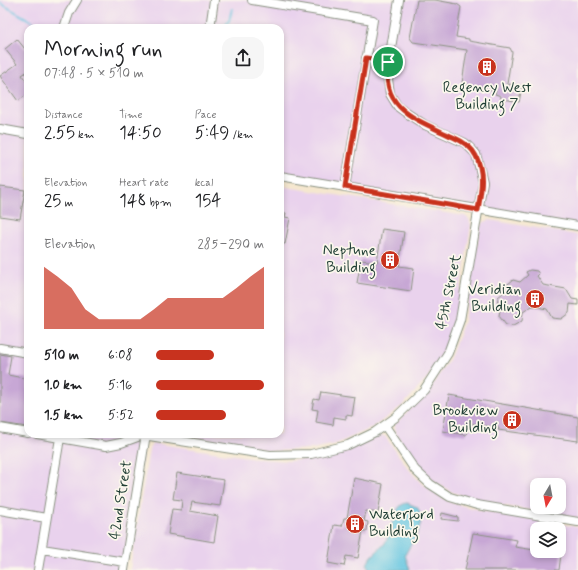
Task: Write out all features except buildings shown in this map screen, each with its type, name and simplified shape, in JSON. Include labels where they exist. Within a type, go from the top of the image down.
[{"type":"street","points":[[65,24],[69,13],[77,0]]},
{"type":"street","points":[[211,24],[214,0]]},
{"type":"street","points":[[252,0],[373,20],[345,187]]},
{"type":"street","name":"45th Street","points":[[163,438],[254,454],[292,456],[321,452],[348,445],[385,426],[408,407],[424,390],[438,371],[452,342],[461,312],[483,182],[476,154],[465,143],[425,125],[398,107],[390,94],[387,72],[399,0]]},
{"type":"street","points":[[366,58],[388,62]]},
{"type":"street","points":[[0,129],[24,133]]},
{"type":"street","points":[[284,177],[578,226]]},
{"type":"street","points":[[0,348],[24,352]]},
{"type":"street","points":[[385,426],[415,470],[430,484],[450,497],[477,505],[578,522]]},
{"type":"street","points":[[0,428],[24,431]]},
{"type":"street","points":[[38,570],[60,438],[112,446],[130,438]]},
{"type":"street","name":"42nd Street","points":[[125,566],[146,438]]},
{"type":"street","points":[[0,510],[46,518]]},
{"type":"street","points":[[42,549],[125,566]]},
{"type":"shaded area","points":[[0,0],[578,0],[578,226],[284,177],[284,24],[24,24],[24,438],[145,438],[124,570],[0,570]]},
{"type":"shaded area","points":[[284,187],[465,216],[469,219],[471,225],[457,312],[446,347],[427,379],[402,406],[372,428],[336,444],[312,449],[273,451],[196,438],[284,438]]},
{"type":"shaded area","points":[[490,220],[578,235],[578,518],[554,514],[566,514],[566,478],[530,478],[530,510],[481,502],[452,492],[436,483],[422,471],[411,458],[394,430],[395,424],[428,392],[450,358],[464,321],[480,227],[484,222]]},
{"type":"shaded area","points":[[378,435],[385,436],[407,467],[420,482],[452,503],[480,510],[549,522],[530,522],[530,558],[566,558],[566,525],[578,527],[578,570],[130,570],[149,449],[153,443],[262,459],[288,461],[312,459],[335,454],[357,446]]},
{"type":"water","points":[[407,503],[417,507],[421,520],[418,532],[405,555],[410,570],[370,570],[367,565],[368,562],[388,538],[398,508]]},
{"type":"waterway","points":[[0,3],[35,24]]},
{"type":"waterway","points":[[226,24],[229,21],[232,9]]},
{"type":"place","name":"Regency West Building 7","points":[[487,67]]},
{"type":"place","name":"Neptune Building","points":[[390,260]]},
{"type":"place","name":"Veridian Building","points":[[535,299]]},
{"type":"place","name":"Brookview Building","points":[[512,420]]},
{"type":"place","name":"Waterford Building","points":[[355,524]]},
{"type":"route","points":[[366,58],[388,62],[388,86],[390,94],[398,107],[425,125],[461,140],[476,154],[483,182],[478,210],[345,187],[366,58]]}]
